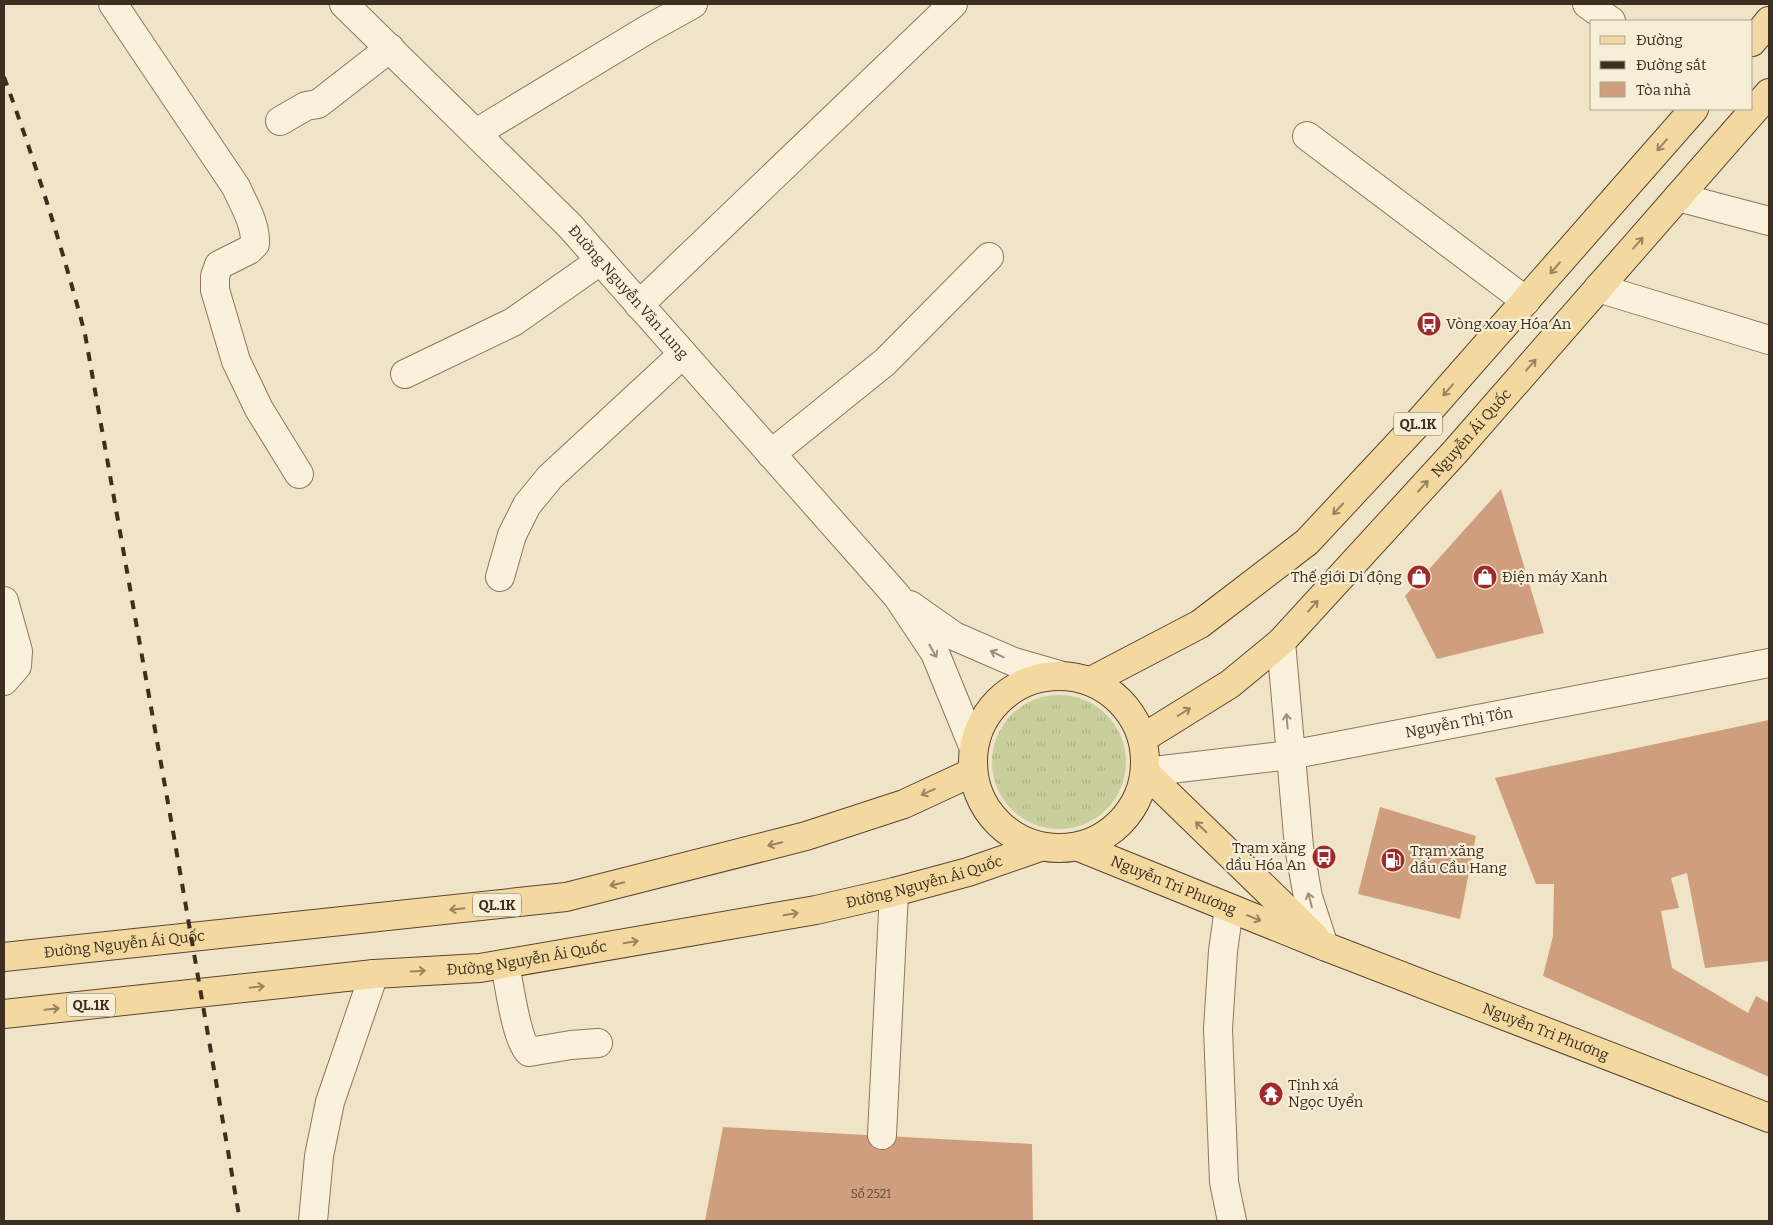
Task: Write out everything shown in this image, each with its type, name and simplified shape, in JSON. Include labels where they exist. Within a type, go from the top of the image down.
[{"type":"main road","points":[[1753,41],[1769,21]]},
{"type":"main road","name":"Nguyễn Ái Quốc","points":[[1142,738],[1230,684],[1280,642],[1461,444],[1769,93]]},
{"type":"main road","name":"QL.1K","points":[[1091,681],[1200,624],[1307,542],[1419,422],[1693,110]]},
{"type":"main road","points":[[1059,675],[1091,681],[1114,695],[1131,714],[1142,738],[1145,754],[1145,772],[1134,806],[1111,832],[1079,847],[1060,850],[1040,847],[1020,839],[1002,827],[988,812],[978,793],[973,759],[983,718],[1003,694],[1029,680],[1059,675]]},
{"type":"main road","name":"Đường Nguyễn Ái Quốc","points":[[4,957],[566,897],[806,836],[904,804],[973,759]]},
{"type":"main road","name":"Nguyễn Tri Phương","points":[[1145,772],[1324,946]]},
{"type":"main road","name":"Đường Nguyễn Ái Quốc","points":[[4,1014],[374,974],[480,968],[505,964],[816,910],[968,872],[1040,847]]},
{"type":"main road","name":"Nguyễn Tri Phương","points":[[1079,847],[1324,946],[1769,1118]]},
{"type":"street","points":[[113,4],[236,187],[251,220],[255,244],[249,250],[219,265],[215,276],[215,290],[236,361],[259,409],[299,474]]},
{"type":"street","name":"Đường Nguyễn Văn Lung","points":[[344,4],[570,226],[896,596],[935,654],[973,759]]},
{"type":"street","points":[[476,133],[648,28],[692,4]]},
{"type":"street","points":[[639,305],[953,4]]},
{"type":"street","points":[[1587,4],[1610,20]]},
{"type":"street","points":[[280,121],[306,106],[318,104],[390,48]]},
{"type":"street","points":[[1307,136],[1526,301]]},
{"type":"street","points":[[1678,197],[1769,220]]},
{"type":"street","points":[[771,454],[884,362],[989,257]]},
{"type":"street","points":[[404,374],[513,322],[600,261]]},
{"type":"street","points":[[1598,288],[1769,340]]},
{"type":"street","points":[[500,577],[512,535],[527,505],[550,477],[683,354]]},
{"type":"street","name":"Đường Nguyễn Văn Lung","points":[[896,596],[954,636],[1014,662],[1059,675]]},
{"type":"street","points":[[4,601],[18,651],[17,666],[4,680]]},
{"type":"street","points":[[1280,642],[1299,847],[1308,897],[1324,946]]},
{"type":"street","name":"Nguyễn Thị Tồn","points":[[1145,772],[1290,755],[1769,663]]},
{"type":"street","points":[[882,1135],[894,892]]},
{"type":"street","points":[[1229,908],[1223,951],[1218,1029],[1224,1182],[1232,1221]]},
{"type":"street","points":[[505,964],[524,1048],[529,1052],[571,1045],[598,1043]]},
{"type":"street","points":[[313,1221],[319,1156],[330,1102],[374,974]]},
{"type":"green space","points":[[1059,695],[1085,700],[1096,706],[1106,715],[1115,725],[1121,736],[1126,762],[1121,788],[1115,799],[1106,809],[1096,818],[1085,824],[1059,829],[1033,824],[1022,818],[1012,809],[1003,799],[997,788],[992,762],[997,736],[1003,725],[1012,715],[1022,706],[1033,700]]},
{"type":"building","name":"Điện máy Xanh","points":[[1501,489],[1544,633],[1437,659],[1405,596]]},
{"type":"building","points":[[1769,720],[1769,961],[1705,968],[1687,873],[1671,878],[1679,908],[1661,911],[1672,968],[1748,1013],[1756,996],[1769,1003],[1769,1077],[1543,976],[1553,936],[1554,884],[1536,884],[1495,778]]},
{"type":"building","name":"Trạm xăng dầu Cầu Hang","points":[[1380,807],[1476,836],[1460,919],[1358,894]]},
{"type":"building","points":[[723,1127],[1032,1144],[1033,1221],[705,1221]]},
{"type":"railway","points":[[4,77],[48,204],[85,334],[240,1221]]},
{"type":"place","name":"Vòng xoay Hóa An","points":[[1429,324]]},
{"type":"place","name":"Thế giới Di động","points":[[1419,577]]},
{"type":"place","name":"Điện máy Xanh","points":[[1485,577]]},
{"type":"place","name":"Trạm xăng dầu Hóa An","points":[[1324,857]]},
{"type":"place","name":"Trạm xăng dầu Cầu Hang","points":[[1393,860]]},
{"type":"place","name":"Tịnh xá Ngọc Uyển","points":[[1271,1094]]}]
